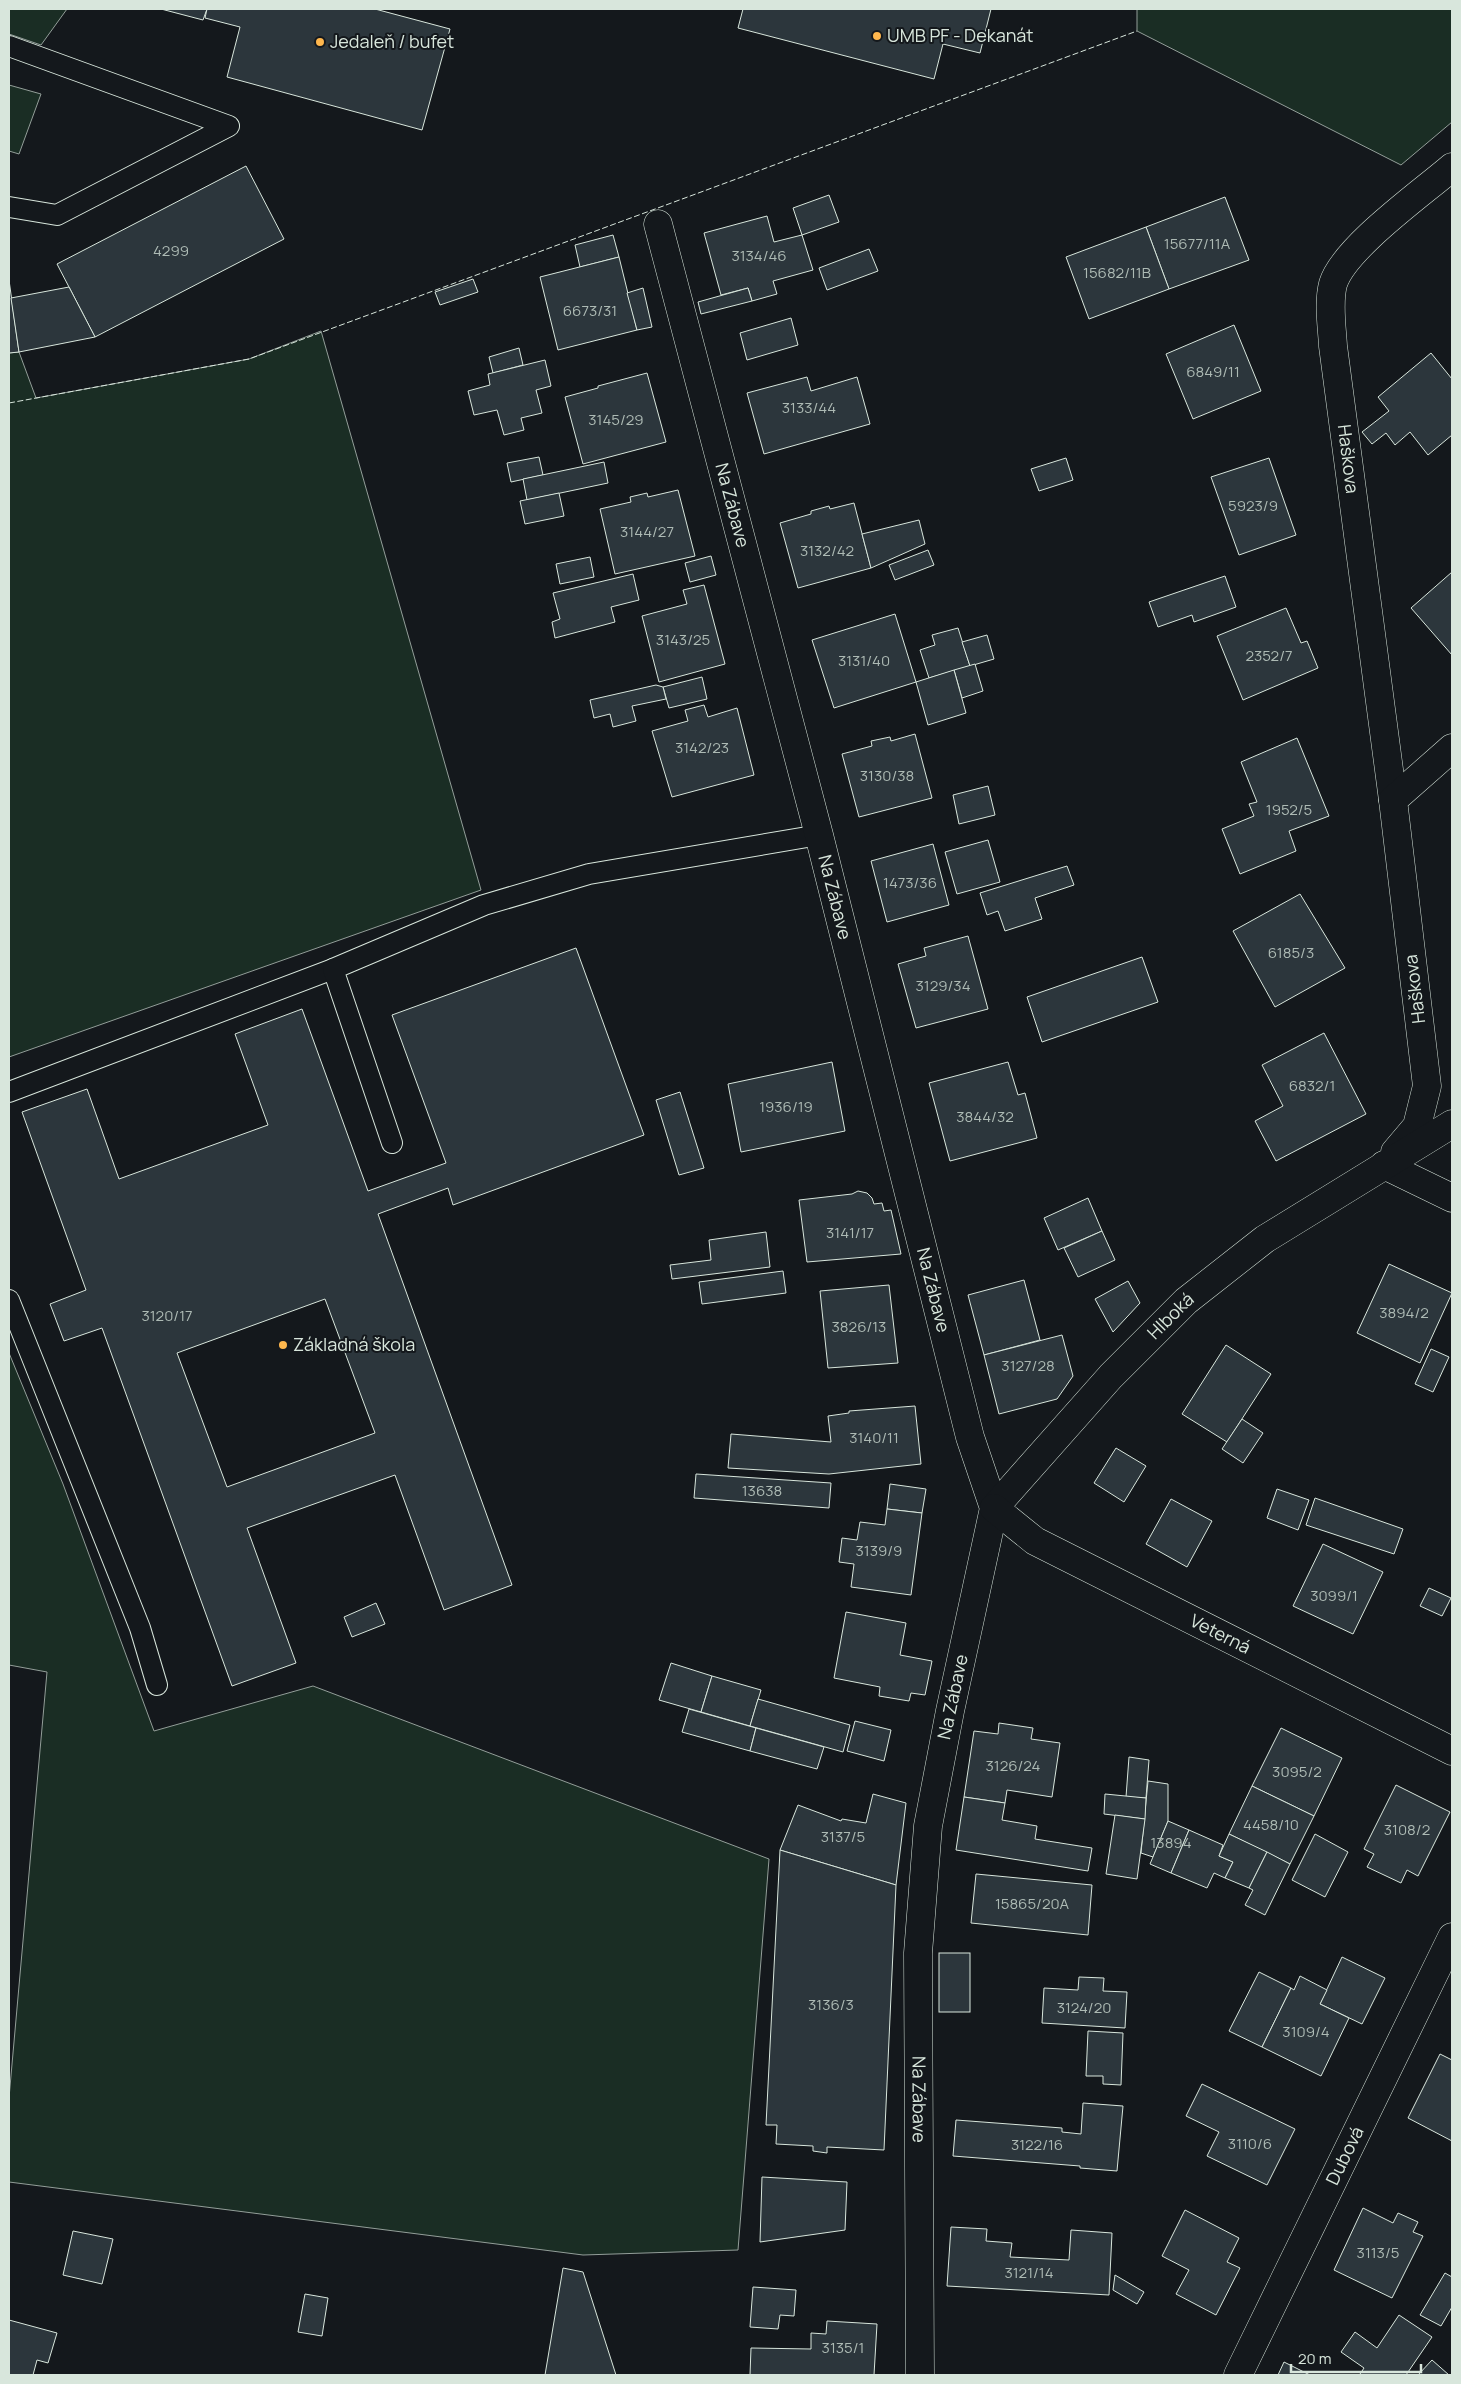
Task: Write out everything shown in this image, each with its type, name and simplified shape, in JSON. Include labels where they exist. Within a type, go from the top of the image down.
[{"type":"street","name":"Haškova","points":[[1384,1165],[1418,1126],[1427,1086],[1393,800],[1333,346],[1331,311],[1333,284],[1346,261],[1369,238],[1452,167]]},
{"type":"street","name":"Na Zábave","points":[[658,224],[819,835],[970,1437],[994,1508],[950,1711],[928,1826],[918,1953],[920,2375]]},
{"type":"street","points":[[1393,800],[1452,748]]},
{"type":"street","name":"Hlboká","points":[[994,1508],[1111,1376],[1186,1301],[1265,1239],[1452,1124]]},
{"type":"street","points":[[1384,1165],[1452,1198]]},
{"type":"street","name":"Veterná","points":[[994,1508],[1035,1541],[1452,1751]]},
{"type":"street","name":"Dubová","points":[[1238,2375],[1452,1937]]},
{"type":"lane","points":[[9,46],[229,126],[57,215],[9,207]]},
{"type":"lane","points":[[9,1092],[333,969],[484,905],[589,874],[819,835]]},
{"type":"lane","points":[[333,969],[392,1143]]},
{"type":"lane","points":[[9,1300],[140,1628],[157,1685]]},
{"type":"green space","points":[[9,9],[67,9],[41,45],[9,34]]},
{"type":"green space","points":[[1137,9],[1452,9],[1452,122],[1401,165],[1137,31]]},
{"type":"green space","points":[[9,85],[41,94],[19,154],[9,151]]},
{"type":"green space","points":[[321,331],[481,890],[9,1057],[9,353],[19,352],[36,398],[249,359]]},
{"type":"green space","points":[[9,1353],[63,1484],[154,1731],[313,1686],[769,1859],[738,2250],[583,2255],[9,2182],[9,2098],[47,1672],[9,1665]]},
{"type":"building","points":[[161,9],[207,9],[203,20]]},
{"type":"building","points":[[207,9],[375,9],[450,29],[422,130],[227,77],[240,27],[205,18]]},
{"type":"building","name":"UMB PF - Dekanát","points":[[743,9],[991,9],[980,53],[943,44],[934,79],[738,28]]},
{"type":"building","points":[[246,166],[284,239],[95,337],[57,264]]},
{"type":"building","points":[[829,195],[839,222],[802,235],[793,208]]},
{"type":"building","points":[[1225,197],[1249,260],[1169,289],[1146,227]]},
{"type":"building","points":[[767,216],[774,242],[802,235],[813,270],[773,281],[777,294],[752,301],[748,288],[721,295],[704,233]]},
{"type":"building","points":[[1146,227],[1169,289],[1089,319],[1066,257]]},
{"type":"building","points":[[613,235],[619,257],[580,267],[575,245]]},
{"type":"building","points":[[869,249],[878,271],[827,290],[819,268]]},
{"type":"building","points":[[619,257],[637,330],[558,350],[540,277]]},
{"type":"building","points":[[473,279],[478,292],[440,305],[435,292]]},
{"type":"building","points":[[9,280],[19,352],[9,353]]},
{"type":"building","points":[[69,287],[95,337],[19,352],[11,298]]},
{"type":"building","points":[[643,288],[652,327],[637,330],[627,293]]},
{"type":"building","points":[[748,288],[752,301],[701,314],[698,302]]},
{"type":"building","points":[[791,318],[798,345],[747,360],[740,333]]},
{"type":"building","points":[[1234,325],[1261,391],[1193,419],[1166,354]]},
{"type":"building","points":[[519,348],[523,365],[493,373],[489,357]]},
{"type":"building","points":[[1431,353],[1452,379],[1452,435],[1428,455],[1410,432],[1395,445],[1386,433],[1372,444],[1362,432],[1389,411],[1378,397]]},
{"type":"building","points":[[545,360],[551,386],[536,390],[542,413],[521,418],[524,430],[504,435],[497,410],[474,415],[468,391],[490,385],[488,374]]},
{"type":"building","points":[[647,373],[666,442],[583,464],[565,397]]},
{"type":"building","points":[[807,377],[811,391],[857,377],[870,424],[764,454],[747,393]]},
{"type":"building","points":[[539,457],[543,475],[511,482],[507,463]]},
{"type":"building","points":[[1066,458],[1073,480],[1039,491],[1031,469]]},
{"type":"building","points":[[1269,458],[1296,535],[1239,555],[1211,477]]},
{"type":"building","points":[[604,462],[608,483],[527,500],[523,479]]},
{"type":"building","points":[[678,490],[695,556],[615,574],[600,509],[631,502],[630,497],[647,493],[648,497]]},
{"type":"building","points":[[559,493],[564,516],[525,524],[520,501]]},
{"type":"building","points":[[854,503],[871,568],[798,588],[780,523],[811,514],[811,511],[829,506],[830,509]]},
{"type":"building","points":[[919,520],[925,544],[871,568],[862,534]]},
{"type":"building","points":[[928,550],[934,565],[895,580],[889,565]]},
{"type":"building","points":[[711,556],[716,575],[690,582],[685,563]]},
{"type":"building","points":[[590,557],[594,577],[560,584],[556,564]]},
{"type":"building","points":[[1452,572],[1452,655],[1411,608]]},
{"type":"building","points":[[633,574],[639,600],[611,607],[615,622],[555,638],[552,622],[560,619],[553,593]]},
{"type":"building","points":[[1225,576],[1236,607],[1194,622],[1192,615],[1158,627],[1149,602]]},
{"type":"building","points":[[704,585],[725,664],[659,682],[642,616],[687,604],[683,590]]},
{"type":"building","points":[[1286,608],[1301,643],[1307,641],[1318,668],[1243,700],[1217,636]]},
{"type":"building","points":[[895,614],[916,682],[834,708],[812,640]]},
{"type":"building","points":[[958,628],[970,666],[929,678],[920,650],[935,645],[932,635]]},
{"type":"building","points":[[987,635],[994,659],[970,666],[962,642]]},
{"type":"building","points":[[975,664],[983,691],[962,698],[954,670]]},
{"type":"building","points":[[954,670],[966,713],[928,725],[916,682]]},
{"type":"building","points":[[702,677],[707,699],[669,708],[663,687]]},
{"type":"building","points":[[656,685],[663,687],[666,699],[632,706],[636,721],[613,727],[610,714],[594,718],[590,700]]},
{"type":"building","points":[[704,705],[708,717],[737,708],[754,775],[672,797],[652,731],[688,721],[685,710]]},
{"type":"building","points":[[915,734],[932,798],[859,817],[842,754],[872,746],[871,741],[890,737],[891,741]]},
{"type":"building","points":[[1297,738],[1329,816],[1289,831],[1296,851],[1240,874],[1222,829],[1254,816],[1249,804],[1257,802],[1241,762]]},
{"type":"building","points":[[988,786],[995,815],[959,824],[953,795]]},
{"type":"building","points":[[988,840],[1000,882],[957,894],[945,852]]},
{"type":"building","points":[[933,844],[949,905],[887,922],[871,861]]},
{"type":"building","points":[[1067,866],[1074,885],[1035,898],[1042,919],[1005,931],[998,911],[987,915],[980,893]]},
{"type":"building","points":[[1300,894],[1345,968],[1275,1007],[1233,931]]},
{"type":"building","points":[[968,936],[988,1009],[916,1028],[898,964],[926,956],[924,948]]},
{"type":"building","points":[[576,948],[644,1135],[453,1205],[448,1188],[378,1214],[512,1585],[444,1610],[395,1475],[247,1528],[296,1663],[232,1686],[102,1328],[64,1341],[50,1304],[86,1290],[22,1112],[87,1089],[119,1179],[268,1125],[235,1034],[302,1009],[368,1191],[446,1163],[392,1015]],"holes":[[[325,1299],[375,1433],[227,1487],[177,1353]]]},
{"type":"building","points":[[1142,957],[1158,1002],[1042,1042],[1027,997]]},
{"type":"building","points":[[1324,1033],[1366,1114],[1276,1161],[1255,1121],[1283,1106],[1262,1065]]},
{"type":"building","points":[[832,1062],[845,1131],[741,1152],[728,1084]]},
{"type":"building","points":[[1008,1062],[1018,1095],[1025,1093],[1037,1138],[950,1161],[929,1083]]},
{"type":"building","points":[[680,1092],[704,1168],[679,1175],[656,1100]]},
{"type":"building","points":[[858,1191],[867,1193],[872,1198],[874,1204],[882,1203],[884,1211],[891,1210],[901,1254],[807,1262],[799,1200],[852,1194]]},
{"type":"building","points":[[1088,1198],[1102,1231],[1058,1250],[1044,1218]]},
{"type":"building","points":[[1102,1231],[1115,1260],[1078,1277],[1064,1248]]},
{"type":"building","points":[[766,1232],[770,1267],[672,1279],[670,1265],[711,1260],[709,1240]]},
{"type":"building","points":[[1389,1264],[1452,1293],[1420,1363],[1357,1333]]},
{"type":"building","points":[[783,1271],[786,1293],[702,1304],[699,1282]]},
{"type":"building","points":[[1024,1280],[1040,1340],[984,1355],[968,1295]]},
{"type":"building","points":[[1128,1281],[1140,1303],[1113,1332],[1095,1299]]},
{"type":"building","points":[[889,1285],[898,1363],[828,1368],[820,1291]]},
{"type":"building","points":[[1062,1335],[1073,1376],[1057,1399],[999,1414],[984,1355]]},
{"type":"building","points":[[1226,1345],[1271,1374],[1227,1442],[1182,1414]]},
{"type":"building","points":[[1431,1349],[1449,1357],[1433,1392],[1415,1384]]},
{"type":"building","points":[[915,1406],[921,1464],[829,1474],[728,1468],[731,1434],[831,1442],[828,1416],[849,1413],[849,1411]]},
{"type":"building","points":[[1242,1419],[1263,1433],[1243,1463],[1222,1449]]},
{"type":"building","points":[[1116,1448],[1146,1466],[1124,1502],[1094,1483]]},
{"type":"building","points":[[696,1474],[831,1483],[829,1508],[694,1498]]},
{"type":"building","points":[[890,1484],[926,1489],[922,1513],[887,1509]]},
{"type":"building","points":[[1277,1489],[1309,1500],[1298,1530],[1267,1518]]},
{"type":"building","points":[[1315,1498],[1403,1529],[1394,1554],[1306,1525]]},
{"type":"building","points":[[1171,1499],[1212,1521],[1187,1567],[1146,1544]]},
{"type":"building","points":[[887,1509],[922,1513],[911,1595],[851,1587],[854,1564],[839,1562],[842,1538],[857,1540],[860,1522],[885,1525]]},
{"type":"building","points":[[1323,1544],[1383,1572],[1353,1634],[1293,1606]]},
{"type":"building","points":[[1429,1588],[1451,1598],[1442,1616],[1420,1606]]},
{"type":"building","points":[[376,1603],[385,1624],[352,1637],[344,1617]]},
{"type":"building","points":[[846,1612],[906,1623],[900,1655],[932,1661],[925,1695],[911,1693],[909,1701],[879,1696],[880,1687],[834,1678]]},
{"type":"building","points":[[671,1663],[712,1676],[701,1712],[659,1700]]},
{"type":"building","points":[[712,1676],[761,1690],[750,1726],[701,1712]]},
{"type":"building","points":[[758,1699],[850,1725],[843,1752],[750,1726]]},
{"type":"building","points":[[689,1709],[756,1728],[750,1751],[682,1732]]},
{"type":"building","points":[[855,1721],[891,1730],[884,1761],[847,1751]]},
{"type":"building","points":[[999,1723],[1033,1728],[1031,1739],[1060,1743],[1052,1797],[1007,1790],[1005,1803],[964,1797],[974,1731],[998,1734]]},
{"type":"building","points":[[756,1728],[824,1747],[817,1769],[750,1751]]},
{"type":"building","points":[[1281,1728],[1342,1758],[1314,1816],[1252,1786]]},
{"type":"building","points":[[1129,1757],[1149,1760],[1146,1798],[1126,1797]]},
{"type":"building","points":[[1148,1781],[1168,1784],[1168,1821],[1153,1857],[1141,1853]]},
{"type":"building","points":[[1396,1785],[1450,1812],[1418,1876],[1407,1870],[1401,1883],[1367,1867],[1374,1854],[1364,1849]]},
{"type":"building","points":[[1252,1786],[1314,1816],[1290,1864],[1229,1834]]},
{"type":"building","points":[[873,1794],[906,1803],[896,1885],[780,1850],[798,1805],[841,1821],[842,1819],[866,1823]]},
{"type":"building","points":[[1105,1794],[1146,1798],[1145,1819],[1104,1814]]},
{"type":"building","points":[[964,1797],[1005,1803],[1002,1820],[1037,1826],[1035,1839],[1092,1848],[1088,1871],[956,1850]]},
{"type":"building","points":[[1115,1815],[1145,1819],[1137,1879],[1106,1874]]},
{"type":"building","points":[[1168,1821],[1189,1830],[1171,1873],[1150,1864]]},
{"type":"building","points":[[1189,1830],[1223,1845],[1219,1856],[1233,1862],[1225,1878],[1214,1873],[1207,1888],[1171,1873]]},
{"type":"building","points":[[1229,1834],[1267,1852],[1249,1888],[1225,1878],[1233,1862],[1219,1856]]},
{"type":"building","points":[[1315,1834],[1348,1852],[1325,1897],[1292,1880]]},
{"type":"building","points":[[780,1850],[896,1885],[884,2150],[827,2147],[827,2153],[813,2151],[813,2146],[776,2144],[777,2125],[766,2125]]},
{"type":"building","points":[[1267,1852],[1290,1864],[1265,1915],[1245,1905],[1253,1890],[1249,1888]]},
{"type":"building","points":[[976,1874],[1092,1885],[1088,1935],[971,1923]]},
{"type":"building","points":[[939,1953],[970,1953],[970,2012],[939,2012]]},
{"type":"building","points":[[1342,1957],[1385,1978],[1362,2024],[1320,2004]]},
{"type":"building","points":[[1259,1972],[1291,1988],[1262,2047],[1229,2031]]},
{"type":"building","points":[[1300,1976],[1327,1990],[1320,2004],[1349,2018],[1321,2076],[1262,2047],[1291,1988],[1294,1990]]},
{"type":"building","points":[[1079,1977],[1104,1978],[1103,1991],[1127,1992],[1125,2028],[1042,2023],[1044,1988],[1078,1990]]},
{"type":"building","points":[[1088,2031],[1123,2033],[1121,2085],[1103,2084],[1103,2076],[1086,2076]]},
{"type":"building","points":[[1440,2054],[1452,2060],[1452,2141],[1408,2118]]},
{"type":"building","points":[[1202,2084],[1295,2129],[1267,2185],[1207,2156],[1219,2132],[1186,2116]]},
{"type":"building","points":[[1083,2103],[1123,2106],[1117,2171],[1080,2168],[1080,2166],[953,2156],[956,2120],[1062,2128],[1062,2132],[1081,2134]]},
{"type":"building","points":[[762,2177],[847,2182],[845,2230],[760,2242]]},
{"type":"building","points":[[1363,2208],[1393,2223],[1398,2213],[1418,2222],[1413,2232],[1423,2236],[1392,2298],[1334,2270]]},
{"type":"building","points":[[1185,2210],[1239,2238],[1227,2262],[1240,2268],[1216,2315],[1176,2294],[1189,2270],[1162,2256]]},
{"type":"building","points":[[951,2227],[987,2229],[986,2241],[1012,2243],[1010,2257],[1069,2260],[1071,2230],[1112,2233],[1109,2295],[947,2286]]},
{"type":"building","points":[[73,2231],[113,2239],[102,2284],[63,2275]]},
{"type":"building","points":[[563,2268],[583,2272],[616,2375],[545,2375]]},
{"type":"building","points":[[1445,2273],[1452,2277],[1452,2307],[1441,2326],[1420,2315]]},
{"type":"building","points":[[1115,2275],[1144,2292],[1137,2304],[1113,2290]]},
{"type":"building","points":[[753,2287],[796,2290],[794,2316],[780,2315],[778,2329],[750,2327]]},
{"type":"building","points":[[305,2294],[328,2298],[322,2336],[298,2332]]},
{"type":"building","points":[[1399,2315],[1432,2337],[1406,2375],[1360,2374],[1364,2368],[1341,2352],[1355,2332],[1377,2348]]},
{"type":"building","points":[[9,2320],[57,2333],[48,2363],[37,2360],[33,2375],[9,2375]]},
{"type":"building","points":[[827,2321],[877,2324],[874,2375],[750,2375],[751,2348],[811,2349],[811,2333],[826,2334]]},
{"type":"building","points":[[1432,2360],[1449,2375],[1418,2375]]},
{"type":"building","points":[[1284,2362],[1310,2375],[1278,2375]]},
{"type":"fence","points":[[9,403],[249,359],[1137,31]]},
{"type":"place","name":"UMB PF - Dekanát","points":[[877,36]]},
{"type":"place","name":"Jedaleň / bufet","points":[[320,42]]},
{"type":"place","name":"Základná škola","points":[[283,1345]]}]
